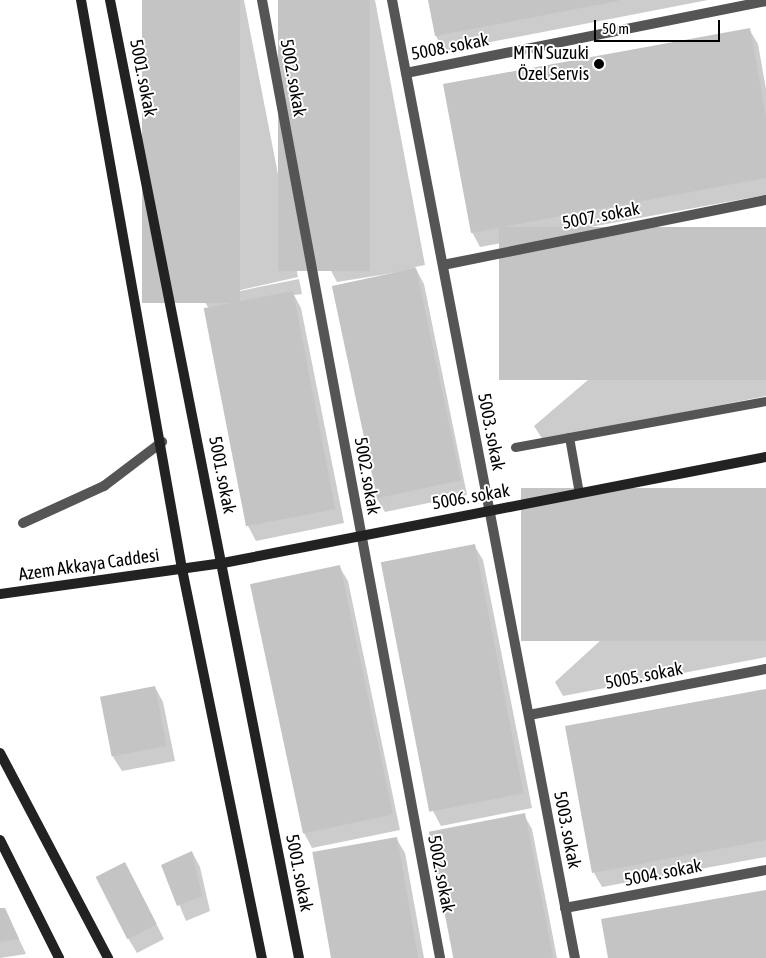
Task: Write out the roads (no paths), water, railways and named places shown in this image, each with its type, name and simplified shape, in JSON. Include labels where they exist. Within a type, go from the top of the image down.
[{"type":"street","points":[[80,0],[162,442],[182,569],[262,958]]},
{"type":"street","name":"5001. sokak","points":[[110,0],[223,563],[299,958]]},
{"type":"street","name":"5002. sokak","points":[[262,0],[440,958]]},
{"type":"street","name":"5003. sokak","points":[[392,0],[575,958]]},
{"type":"street","name":"5008. sokak","points":[[406,73],[766,1]]},
{"type":"street","name":"5007. sokak","points":[[443,265],[766,200]]},
{"type":"street","points":[[23,523],[104,486],[162,442]]},
{"type":"street","name":"5006. sokak","points":[[182,569],[223,563],[361,533],[766,458]]},
{"type":"street","name":"Azem Akkaya Caddesi","points":[[0,594],[182,569]]},
{"type":"street","name":"5005. sokak","points":[[529,715],[766,669]]},
{"type":"street","points":[[0,753],[108,958]]},
{"type":"street","points":[[0,841],[59,958]]},
{"type":"street","name":"5004. sokak","points":[[565,908],[766,870]]},
{"type":"lane","points":[[515,447],[766,401]]},
{"type":"lane","points":[[569,437],[579,493]]},
{"type":"place","name":"MTN Suzuki Özel Servis","points":[[599,64]]}]
